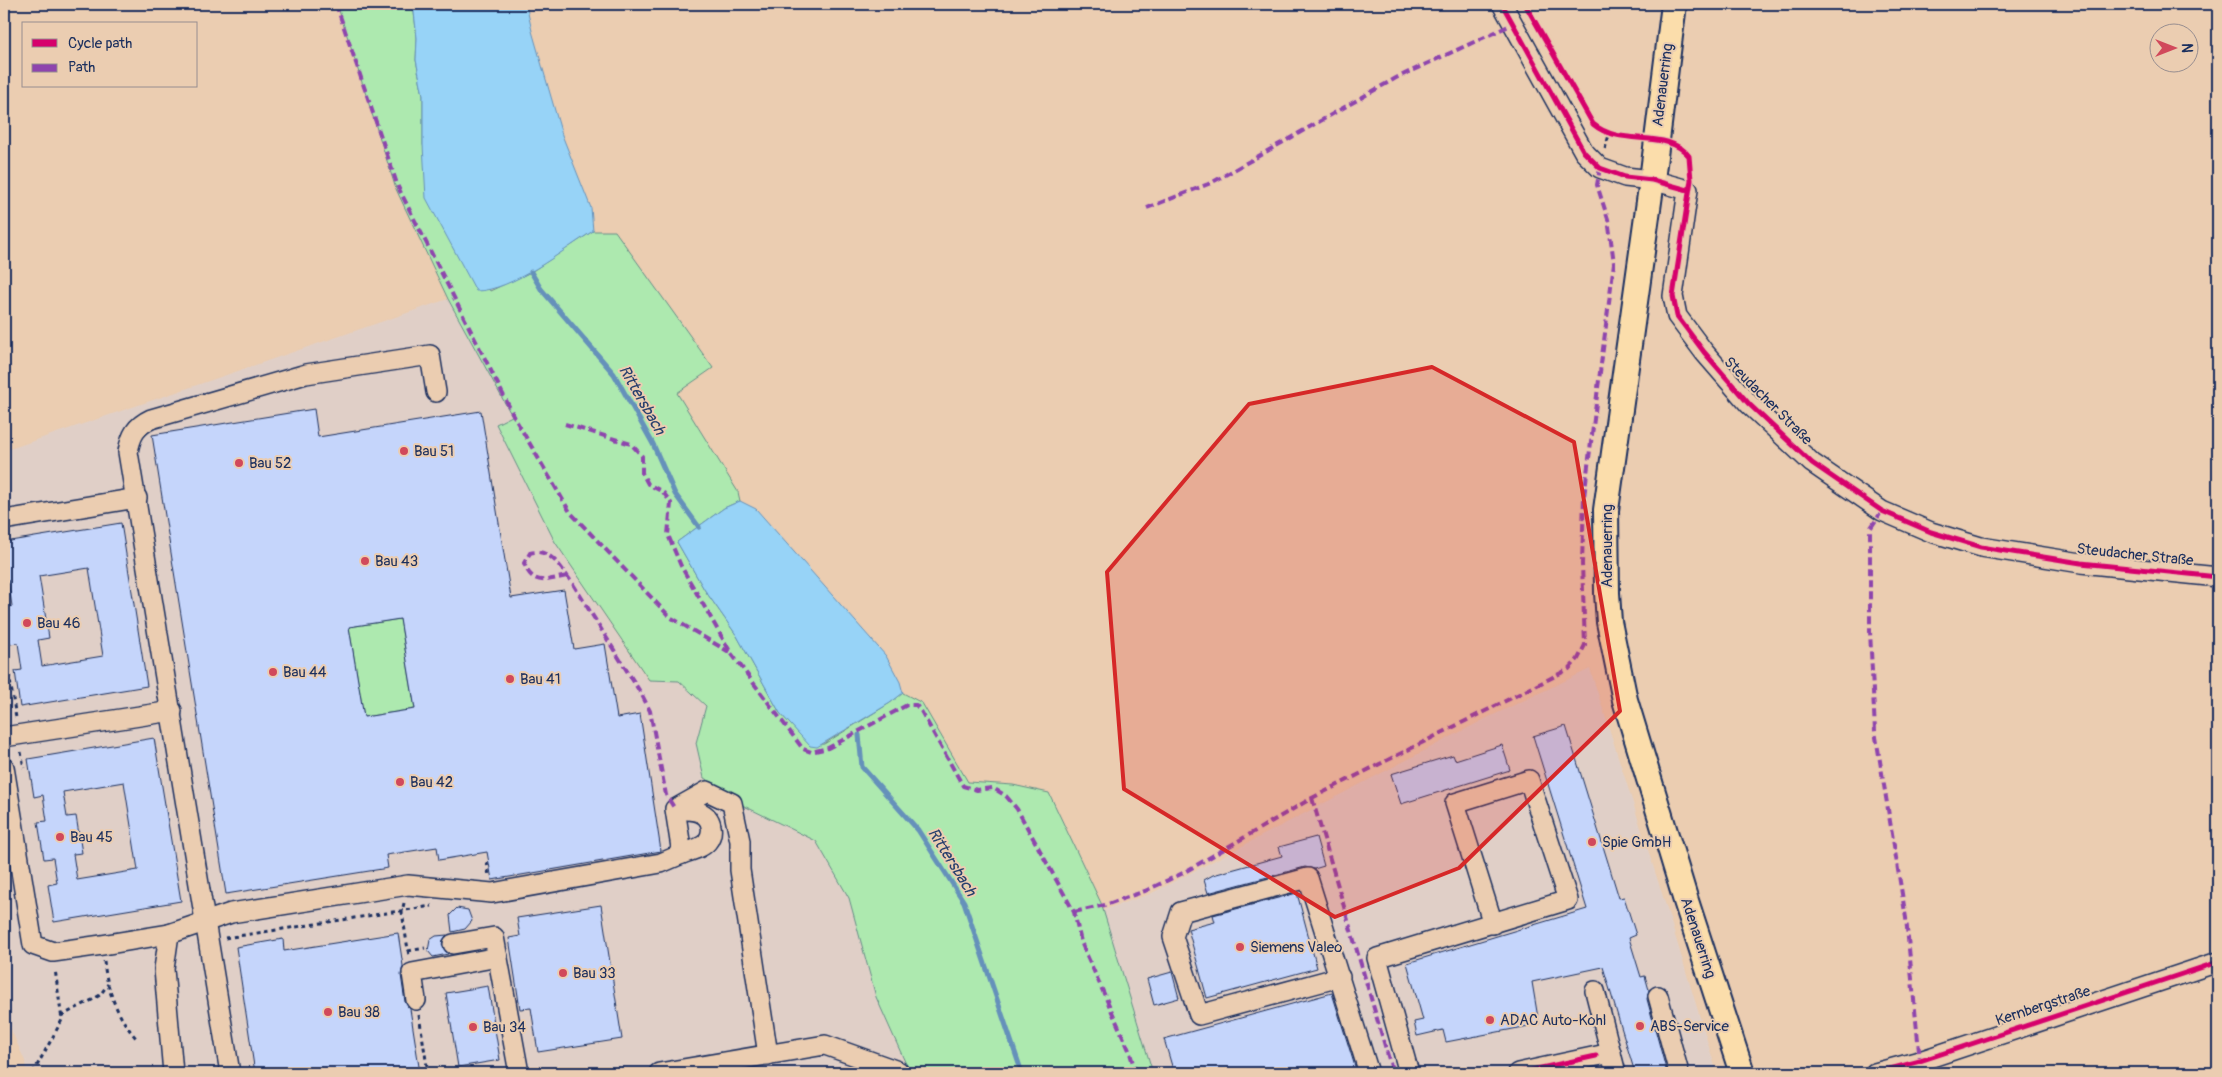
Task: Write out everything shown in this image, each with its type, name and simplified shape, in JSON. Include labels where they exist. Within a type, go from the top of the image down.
[{"type":"main road","name":"Adenauerring","points":[[1674,4],[1652,180],[1606,510],[1605,567],[1609,622],[1625,700],[1686,902],[1742,1073]]},
{"type":"street","name":"Steudacher Straße","points":[[1502,4],[1584,152],[1600,168],[1625,177],[1652,180],[1688,190],[1673,296],[1677,316],[1704,352],[1749,404],[1812,463],[1882,511],[1931,532],[1981,546],[2081,563],[2218,577]]},
{"type":"street","points":[[230,1073],[128,452],[131,438],[140,424],[150,419],[306,374],[430,355],[436,392]]},
{"type":"street","points":[[4,520],[136,498]]},
{"type":"street","points":[[4,737],[172,711]]},
{"type":"street","points":[[4,767],[33,945],[53,952],[169,934],[207,932],[231,913],[408,884],[492,892],[661,863],[707,842],[712,832],[710,820],[703,813],[675,808]]},
{"type":"street","points":[[1409,1073],[1377,958],[1493,924],[1568,900],[1529,780],[1455,803],[1493,924]]},
{"type":"street","points":[[675,808],[706,791],[732,804],[740,841],[740,870],[768,1056]]},
{"type":"street","points":[[675,808],[682,854]]},
{"type":"street","points":[[1340,977],[1199,1015],[1173,937],[1181,912],[1308,878],[1340,977],[1369,1073]]},
{"type":"street","points":[[169,934],[164,969],[173,1073]]},
{"type":"street","points":[[453,944],[494,937],[519,1073]]},
{"type":"street","points":[[416,1000],[412,973],[498,956]]},
{"type":"street","name":"Kernbergstraße","points":[[1875,1073],[2218,962]]},
{"type":"street","points":[[1596,991],[1603,1054],[1616,1073]]},
{"type":"street","points":[[1658,996],[1679,1073]]},
{"type":"street","points":[[659,1073],[824,1045],[898,1071],[898,1073]]},
{"type":"street","points":[[1518,1073],[1603,1054]]},
{"type":"path","points":[[1525,4],[1594,124],[1610,135],[1656,141]]},
{"type":"path","points":[[487,862],[492,892]]},
{"type":"path","points":[[207,932],[438,905]]},
{"type":"path","points":[[402,912],[406,936]]},
{"type":"path","points":[[102,945],[108,983],[119,1016],[137,1039]]},
{"type":"path","points":[[408,951],[425,948]]},
{"type":"path","points":[[34,1073],[62,1020],[53,952]]},
{"type":"path","points":[[61,1016],[100,995],[108,983]]},
{"type":"path","points":[[416,1000],[428,1073]]},
{"type":"highlighted area","points":[[1432,367],[1574,442],[1620,711],[1459,868],[1335,917],[1124,789],[1107,572],[1249,404]]},
{"type":"shaded area","points":[[448,299],[513,417],[496,424],[555,542],[648,680],[679,681],[707,706],[696,743],[704,778],[719,786],[742,805],[816,841],[849,898],[876,997],[910,1073],[26,1073],[25,1061],[4,1014],[4,451]]},
{"type":"shaded area","points":[[1590,669],[1717,1073],[1153,1073],[1103,910],[1150,894],[1485,719]]},
{"type":"green space","points":[[337,4],[413,4],[417,38],[416,60],[423,95],[423,145],[490,291],[531,272],[593,231],[615,231],[713,368],[677,393],[738,492],[740,501],[724,508],[677,542],[704,589],[737,636],[780,713],[810,745],[824,744],[903,693],[922,703],[968,782],[1013,785],[1049,793],[1101,903],[1153,1073],[910,1073],[876,997],[849,898],[816,841],[742,805],[719,786],[704,778],[696,743],[706,706],[679,681],[649,680],[555,542],[496,424],[512,416],[448,299],[396,189]]},
{"type":"green space","points":[[400,619],[415,709],[364,717],[349,627]]},
{"type":"water","points":[[413,4],[526,4],[562,135],[591,208],[593,231],[537,268],[521,277],[490,289],[476,291],[426,198],[423,95],[416,60],[417,38]]},
{"type":"water","points":[[740,501],[756,509],[886,656],[900,682],[903,693],[890,703],[817,747],[810,746],[780,713],[737,636],[704,589],[677,542],[724,508]]},
{"type":"building","points":[[314,409],[318,437],[481,411],[511,598],[564,590],[574,649],[605,644],[617,718],[640,714],[661,851],[492,880],[487,852],[439,860],[437,847],[386,855],[388,868],[226,894],[152,435]],"holes":[[[400,619],[415,709],[364,717],[349,627]]]},
{"type":"building","name":"Bau 46","points":[[121,523],[147,686],[20,707],[15,671],[22,670],[18,643],[10,644],[4,607],[12,606],[8,580],[4,581],[4,542]],"holes":[[[89,568],[103,656],[42,666],[38,640],[49,638],[39,576]]]},
{"type":"building","points":[[1566,726],[1619,898],[1624,897],[1636,935],[1629,938],[1641,977],[1645,976],[1649,990],[1647,999],[1667,1073],[1635,1073],[1603,967],[1532,982],[1539,1024],[1446,1042],[1443,1030],[1417,1036],[1414,1022],[1423,1020],[1407,963],[1587,909],[1533,736]]},
{"type":"building","name":"Bau 45","points":[[154,738],[181,901],[54,922],[48,885],[57,883],[53,858],[44,859],[38,822],[47,821],[43,795],[34,797],[28,759]],"holes":[[[124,782],[138,870],[77,880],[73,854],[82,853],[76,816],[67,817],[63,792]]]},
{"type":"building","points":[[1502,745],[1510,770],[1401,804],[1391,774],[1453,755],[1455,760]]},
{"type":"building","points":[[1316,837],[1324,866],[1314,869],[1305,867],[1208,893],[1204,880],[1213,875],[1282,856],[1279,847]]},
{"type":"building","points":[[1297,893],[1317,968],[1207,998],[1188,929],[1215,922],[1213,915]]},
{"type":"building","name":"Bau 33","points":[[601,905],[622,1039],[538,1052],[531,1008],[520,1009],[509,938],[520,936],[517,918]]},
{"type":"building","points":[[457,908],[468,910],[472,921],[465,929],[452,932],[450,915]]},
{"type":"building","name":"Bau 38","points":[[398,933],[403,966],[401,975],[405,1002],[410,1009],[420,1073],[255,1073],[236,947],[283,939],[284,951]]},
{"type":"building","points":[[447,935],[442,945],[448,954],[433,957],[428,951],[430,940],[436,936]]},
{"type":"building","points":[[1172,972],[1179,998],[1154,1005],[1147,979]]},
{"type":"building","name":"Bau 34","points":[[488,986],[500,1060],[458,1067],[446,993]]},
{"type":"building","points":[[1332,993],[1357,1073],[1174,1073],[1164,1039]]},
{"type":"waterway","name":"Rittersbach","points":[[531,272],[541,289],[614,374],[653,444],[675,494],[699,527]]},
{"type":"waterway","name":"Rittersbach","points":[[859,735],[862,767],[918,830],[964,902],[1022,1073]]},
{"type":"marked path","points":[[336,4],[398,187],[517,422],[570,512],[670,617],[729,652]]},
{"type":"marked path","points":[[1147,208],[1211,183],[1396,78],[1513,24]]},
{"type":"marked path","points":[[1074,912],[1105,905],[1145,891],[1183,873],[1312,798],[1569,669],[1578,659],[1585,645],[1582,564],[1584,497],[1614,263],[1608,219],[1597,185],[1600,168]]},
{"type":"marked path","points":[[565,424],[631,444],[642,456],[642,473],[648,484],[663,492],[671,503],[668,535],[681,566],[731,653],[803,749],[811,752],[828,748],[907,705],[916,705],[963,786],[977,790],[993,788],[1006,796],[1017,809],[1074,912],[1081,942],[1129,1050],[1136,1073]]},
{"type":"marked path","points":[[1882,511],[1870,529],[1870,631],[1875,731],[1906,918],[1920,1061]]},
{"type":"marked path","points":[[567,576],[547,580],[536,579],[528,571],[524,563],[530,553],[537,552],[550,556],[560,566],[573,584],[642,695],[650,711],[666,795],[675,809]]},
{"type":"marked path","points":[[1312,798],[1393,1073]]},
{"type":"cycle path","points":[[1502,4],[1584,152],[1600,168],[1625,177],[1652,180],[1688,190]]},
{"type":"cycle path","points":[[1525,4],[1593,124],[1604,131],[1617,135],[1669,143],[1680,148],[1689,156],[1691,180],[1673,296],[1677,316],[1704,352],[1749,404],[1812,463],[1882,511],[1931,532],[1981,547],[2081,563],[2218,577]]},
{"type":"cycle path","points":[[1875,1073],[1920,1061],[2218,962]]},
{"type":"cycle path","points":[[1518,1073],[1596,1056]]},
{"type":"place","name":"Bau 51","points":[[404,451]]},
{"type":"place","name":"Bau 52","points":[[239,463]]},
{"type":"place","name":"Bau 43","points":[[365,561]]},
{"type":"place","name":"Bau 46","points":[[27,623]]},
{"type":"place","name":"Bau 44","points":[[273,672]]},
{"type":"place","name":"Bau 41","points":[[510,679]]},
{"type":"place","name":"Bau 42","points":[[400,782]]},
{"type":"place","name":"Bau 45","points":[[60,837]]},
{"type":"place","name":"Spie GmbH","points":[[1592,842]]},
{"type":"place","name":"Siemens Valeo","points":[[1240,947]]},
{"type":"place","name":"Bau 33","points":[[563,973]]},
{"type":"place","name":"Bau 38","points":[[328,1012]]},
{"type":"place","name":"ADAC Auto-Kohl","points":[[1490,1020]]},
{"type":"place","name":"ABS-Service","points":[[1640,1026]]},
{"type":"place","name":"Bau 34","points":[[473,1027]]}]
